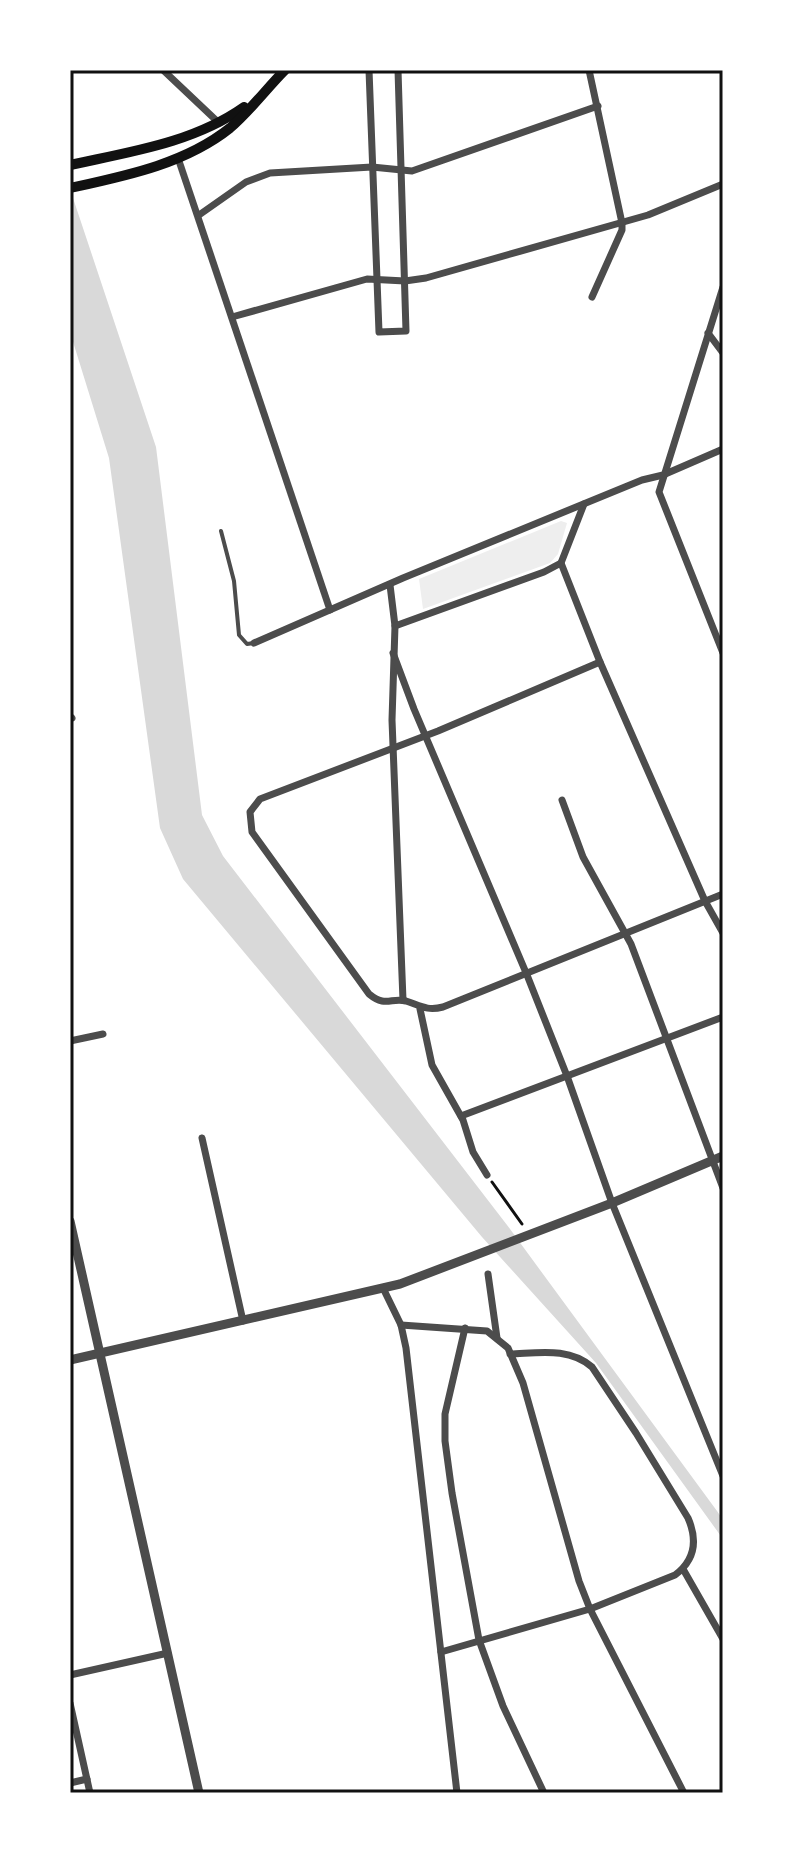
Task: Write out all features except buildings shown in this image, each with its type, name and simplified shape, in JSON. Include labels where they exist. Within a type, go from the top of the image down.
[{"type":"main road","points":[[70,188],[178,158],[231,127],[285,70]]},
{"type":"main road","points":[[76,164],[160,145],[219,123],[258,97]]},
{"type":"street","points":[[163,70],[219,123]]},
{"type":"street","points":[[369,70],[379,332],[406,331],[398,70]]},
{"type":"street","points":[[589,70],[622,223],[622,230],[592,297]]},
{"type":"street","points":[[199,215],[246,182],[270,173],[372,167],[422,168],[598,106]]},
{"type":"street","points":[[178,158],[330,610]]},
{"type":"street","points":[[232,317],[360,281],[426,278],[622,223],[673,206],[723,184]]},
{"type":"street","points":[[723,287],[659,492],[723,653]]},
{"type":"street","points":[[708,333],[723,353]]},
{"type":"street","points":[[254,643],[723,449]]},
{"type":"street","points":[[395,626],[561,563],[584,504]]},
{"type":"street","points":[[561,563],[600,662],[705,901],[723,933]]},
{"type":"street","points":[[390,585],[395,626],[392,720],[403,1000]]},
{"type":"street","points":[[393,653],[527,975],[612,1203],[723,1476]]},
{"type":"street","points":[[600,662],[427,735],[260,799],[254,804],[249,820],[252,832],[361,985],[384,1003],[403,1000],[420,1009],[443,1007],[723,894]]},
{"type":"street","points":[[562,800],[583,857],[627,935],[723,1188]]},
{"type":"street","points":[[420,1009],[432,1065],[461,1116],[473,1152],[487,1175]]},
{"type":"street","points":[[461,1116],[723,1017]]},
{"type":"street","points":[[70,1041],[103,1034]]},
{"type":"street","points":[[202,1138],[243,1321]]},
{"type":"street","points":[[70,1360],[383,1288],[612,1203],[723,1156]]},
{"type":"street","points":[[70,1221],[199,1793]]},
{"type":"street","points":[[488,1274],[497,1338]]},
{"type":"street","points":[[383,1288],[401,1325],[409,1374],[457,1793]]},
{"type":"street","points":[[401,1325],[487,1331],[510,1354],[523,1383],[579,1581],[590,1609],[684,1793]]},
{"type":"street","points":[[465,1328],[447,1401],[445,1441],[452,1493],[479,1640],[503,1706],[544,1793]]},
{"type":"street","points":[[441,1652],[590,1609],[675,1575],[683,1569],[695,1545],[694,1531],[688,1518],[592,1367],[583,1359],[571,1355],[510,1354]]},
{"type":"street","points":[[683,1569],[723,1639]]},
{"type":"street","points":[[70,1675],[168,1653]]},
{"type":"street","points":[[70,1703],[90,1793]]},
{"type":"street","points":[[70,1783],[87,1779]]},
{"type":"lane","points":[[221,531],[234,581],[239,635],[247,644],[254,643]]},
{"type":"path","points":[[487,1175],[526,1227],[526,1236]]},
{"type":"shaded area","points":[[70,189],[156,447],[202,815],[223,856],[507,1225],[717,1511],[723,1520],[723,1539],[596,1363],[482,1237],[183,879],[160,828],[109,458],[70,332]]},
{"type":"shaded area","points":[[561,521],[567,523],[558,554],[550,563],[423,609],[419,579]]}]
